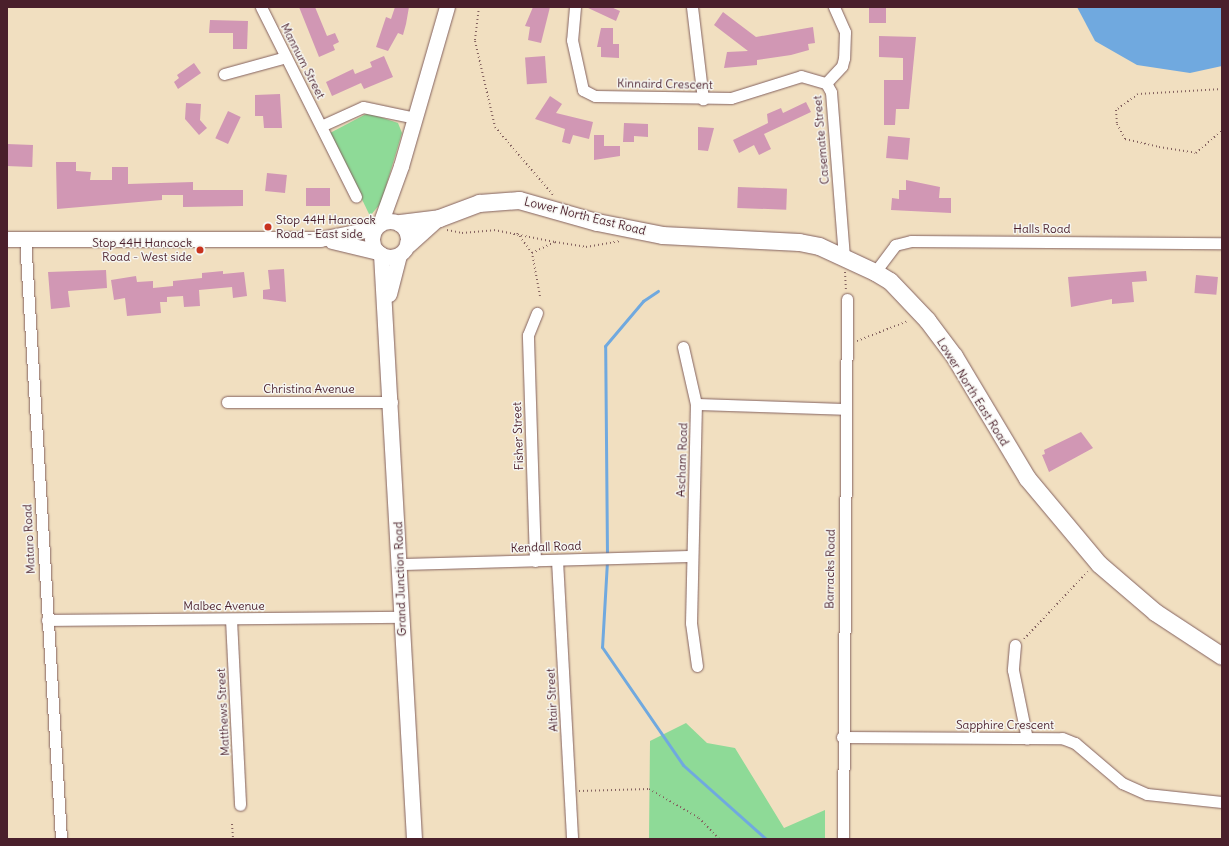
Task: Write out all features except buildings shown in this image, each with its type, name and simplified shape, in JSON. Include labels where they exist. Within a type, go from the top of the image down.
[{"type":"main road","points":[[380,253],[372,240],[401,166],[447,7]]},
{"type":"main road","points":[[320,239],[380,253],[403,249],[408,234],[399,223],[396,207],[401,166]]},
{"type":"main road","name":"Lower North East Road","points":[[403,249],[469,205],[501,200],[532,202],[597,222],[662,235],[799,242],[844,257],[875,272],[890,281],[923,316],[954,356],[1027,478],[1097,562],[1155,612],[1222,656]]},
{"type":"main road","points":[[7,239],[320,239],[378,226],[399,223]]},
{"type":"main road","name":"Lower North East Road","points":[[399,223],[440,223]]},
{"type":"main road","name":"Grand Junction Road","points":[[385,319],[403,249]]},
{"type":"main road","name":"Grand Junction Road","points":[[380,253],[392,402],[414,839]]},
{"type":"street","name":"Mannum Street","points":[[261,7],[356,197]]},
{"type":"street","name":"Kinnaird Crescent","points":[[575,7],[572,40],[583,90],[589,94],[703,99],[739,97],[801,76],[826,83]]},
{"type":"street","points":[[692,7],[703,99]]},
{"type":"street","name":"Casemate Street","points":[[834,7],[845,32],[844,58],[842,66],[826,83],[831,92],[844,257]]},
{"type":"street","points":[[224,74],[286,57]]},
{"type":"street","points":[[321,126],[363,106],[415,118]]},
{"type":"street","name":"Mataro Road","points":[[25,238],[61,839]]},
{"type":"street","name":"Halls Road","points":[[875,272],[895,245],[905,241],[1222,243]]},
{"type":"street","name":"Barracks Road","points":[[843,839],[842,736],[847,299]]},
{"type":"street","name":"Fisher Street","points":[[536,561],[528,335],[537,313]]},
{"type":"street","name":"Ascham Road","points":[[683,347],[696,404],[691,623],[697,666]]},
{"type":"street","name":"Christina Avenue","points":[[227,402],[392,402]]},
{"type":"street","points":[[696,404],[845,410]]},
{"type":"street","name":"Kendall Road","points":[[400,564],[692,556]]},
{"type":"street","name":"Altair Street","points":[[557,560],[572,839]]},
{"type":"street","name":"Malbec Avenue","points":[[47,620],[402,617]]},
{"type":"street","name":"Matthews Street","points":[[231,619],[240,805]]},
{"type":"street","points":[[1015,647],[1013,670],[1027,739]]},
{"type":"street","name":"Sapphire Crescent","points":[[842,736],[1027,739],[1062,738],[1075,743],[1122,782],[1147,794],[1222,802]]},
{"type":"path","points":[[479,7],[475,41],[495,127],[567,212]]},
{"type":"path","points":[[1222,89],[1138,94],[1116,110],[1117,124],[1125,139],[1159,147],[1196,153],[1222,130]]},
{"type":"path","points":[[440,223],[462,234],[494,230],[517,233],[555,242],[586,246],[624,241]]},
{"type":"path","points":[[517,233],[532,253],[540,296]]},
{"type":"path","points":[[532,253],[555,242]]},
{"type":"path","points":[[844,257],[847,299]]},
{"type":"path","points":[[846,345],[923,316]]},
{"type":"path","points":[[1015,647],[1097,562]]},
{"type":"path","points":[[570,791],[649,789],[699,818],[719,839]]},
{"type":"path","points":[[232,824],[233,839]]},
{"type":"green space","points":[[368,113],[398,123],[402,133],[381,203],[370,216],[330,133]]},
{"type":"green space","points":[[686,723],[707,743],[735,748],[784,828],[825,810],[825,839],[649,839],[650,741]]},
{"type":"water","points":[[1077,7],[1222,7],[1222,66],[1190,73],[1137,65],[1095,41]]},
{"type":"waterway","points":[[607,555],[605,346],[643,301],[658,291]]},
{"type":"waterway","points":[[607,561],[602,647],[683,765],[766,839]]},
{"type":"place","name":"Stop 44H Hancock Road - East side","points":[[268,227]]},
{"type":"place","name":"Stop 44H Hancock Road - West side","points":[[200,250]]}]
